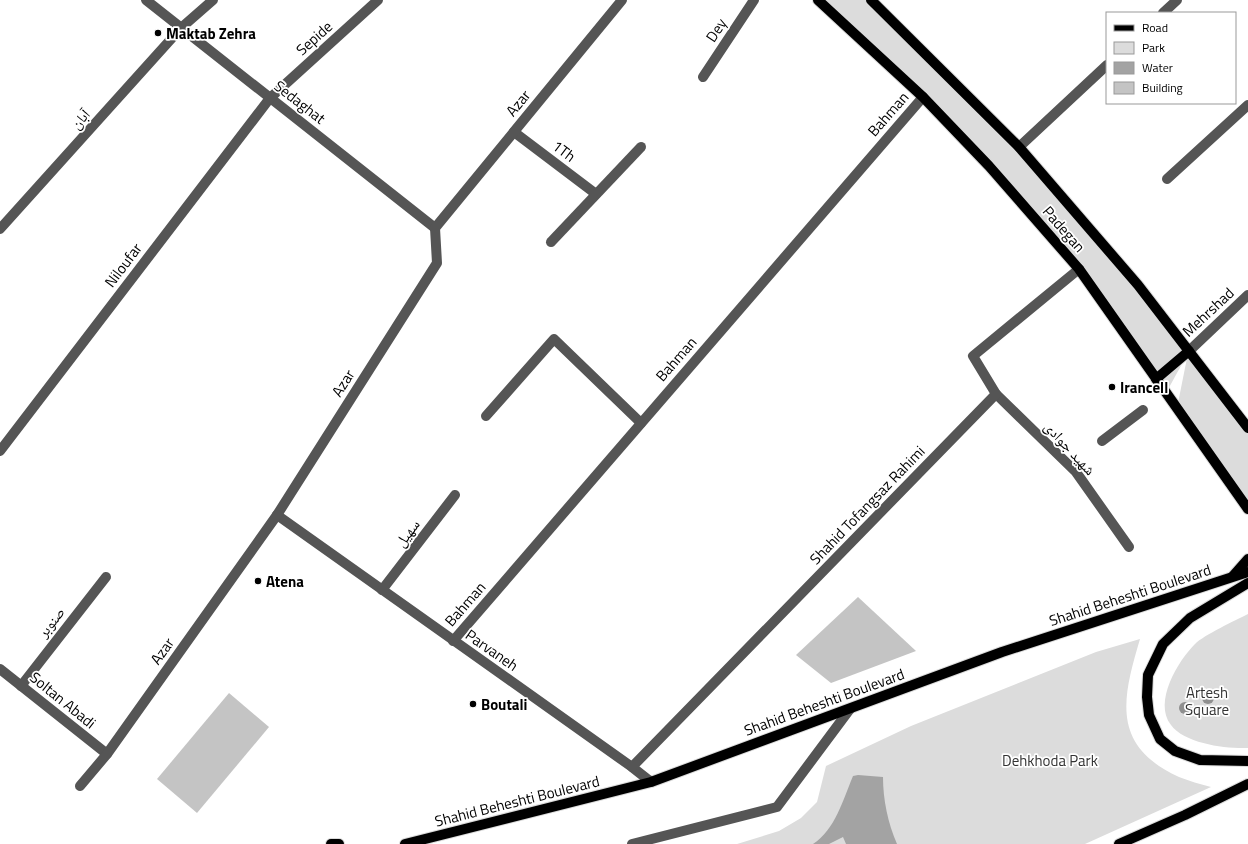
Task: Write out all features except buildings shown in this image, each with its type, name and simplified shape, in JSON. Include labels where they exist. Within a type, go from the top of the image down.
[{"type":"main road","name":"Padegan","points":[[818,0],[923,97],[989,166],[1079,269],[1248,509]]},
{"type":"main road","name":"Padegan","points":[[871,0],[1019,147],[1138,285],[1248,428]]},
{"type":"main road","points":[[1156,379],[1188,351]]},
{"type":"main road","points":[[1233,576],[1248,559]]},
{"type":"main road","name":"Shahid Beheshti Boulevard","points":[[405,844],[651,782],[1002,652],[1248,572]]},
{"type":"main road","points":[[1248,583],[1190,618],[1163,644],[1148,675],[1146,697],[1149,715],[1160,739],[1175,752],[1200,760],[1248,761]]},
{"type":"main road","points":[[1119,844],[1186,815],[1248,784]]},
{"type":"street","name":"Sedaghat","points":[[146,0],[435,228]]},
{"type":"street","name":"آبان","points":[[0,229],[181,28],[213,0]]},
{"type":"street","name":"Sepide","points":[[270,98],[378,0]]},
{"type":"street","name":"Azar","points":[[80,786],[107,754],[278,514],[437,263],[435,228],[622,0]]},
{"type":"street","name":"Dey","points":[[703,77],[754,0]]},
{"type":"street","points":[[1164,12],[1177,0]]},
{"type":"street","points":[[1019,147],[1106,66]]},
{"type":"street","name":"Bahman","points":[[453,640],[923,97]]},
{"type":"street","name":"Niloufar","points":[[0,451],[270,98]]},
{"type":"street","points":[[1167,180],[1248,105]]},
{"type":"street","name":"1Th","points":[[514,132],[596,194]]},
{"type":"street","points":[[551,242],[641,147]]},
{"type":"street","points":[[996,394],[973,356],[1079,269]]},
{"type":"street","name":"Mehrshad","points":[[1188,351],[1248,295]]},
{"type":"street","points":[[486,416],[554,339],[641,423]]},
{"type":"street","name":"شهید جوادی","points":[[996,394],[1076,472],[1129,547]]},
{"type":"street","name":"Shahid Tofangsaz Rahimi","points":[[632,767],[996,394]]},
{"type":"street","points":[[1102,441],[1143,410]]},
{"type":"street","name":"سهیل","points":[[382,590],[455,495]]},
{"type":"street","name":"Parvaneh","points":[[278,514],[651,782]]},
{"type":"street","name":"صنوبر","points":[[21,686],[106,578]]},
{"type":"street","name":"Soltan Abadi","points":[[0,669],[107,754]]},
{"type":"street","points":[[632,844],[777,807],[850,709]]},
{"type":"green space","points":[[817,0],[871,0],[1019,147],[1138,285],[1248,428],[1248,509],[1178,403],[1188,353],[1166,393],[1079,269],[989,166]]},
{"type":"green space","name":"Artesh Square","points":[[1248,614],[1248,748],[1229,748],[1207,744],[1186,737],[1171,725],[1166,716],[1166,694],[1175,671],[1188,651],[1199,640]]},
{"type":"green space","name":"Dehkhoda Park","points":[[1140,639],[1129,682],[1126,701],[1127,719],[1132,736],[1142,751],[1157,765],[1179,777],[1211,787],[1085,844],[737,844],[779,831],[801,818],[817,802],[826,766],[911,726],[1096,652]]},
{"type":"water","points":[[853,776],[883,777],[887,811],[897,844],[846,844],[843,837],[829,844],[813,844],[821,838],[833,823]]},
{"type":"place","name":"Maktab Zehra","points":[[158,33]]},
{"type":"place","name":"Irancell","points":[[1112,387]]},
{"type":"place","name":"Atena","points":[[258,581]]},
{"type":"place","name":"Boutali","points":[[473,704]]}]
